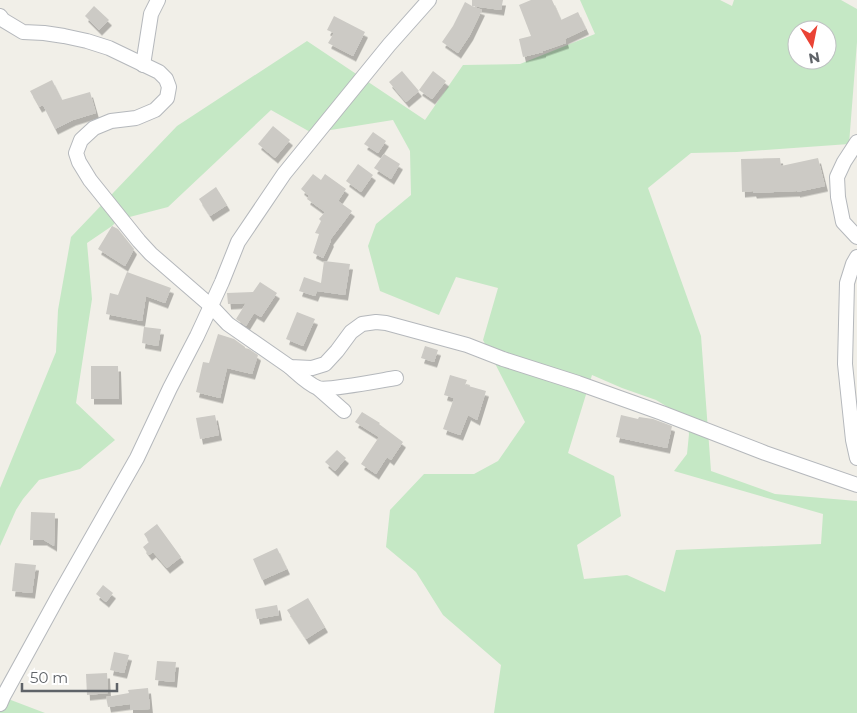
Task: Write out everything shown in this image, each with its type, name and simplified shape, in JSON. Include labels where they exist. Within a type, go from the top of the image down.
[{"type":"street","points":[[143,65],[151,14],[158,0]]},
{"type":"street","points":[[0,704],[137,458],[197,336],[238,242],[284,174],[389,45],[429,0]]},
{"type":"street","points":[[0,16],[3,20],[23,32],[44,33],[87,41],[109,48],[159,72],[166,79],[169,87],[167,98],[155,110],[136,118],[111,121],[94,128],[82,140],[76,153],[79,162],[90,180],[138,241],[151,254],[211,306],[228,324],[319,388],[344,411]]},
{"type":"street","points":[[857,142],[837,177],[838,198],[844,222],[857,237]]},
{"type":"street","points":[[857,256],[847,283],[851,333],[845,364],[854,419],[853,440],[857,458]]},
{"type":"street","points":[[290,367],[312,368],[325,364],[351,332],[362,324],[386,323],[467,345],[503,359],[578,383],[857,485]]},
{"type":"street","points":[[319,388],[333,388],[396,378]]},
{"type":"green space","points":[[580,0],[720,0],[732,6],[734,0],[841,0],[857,9],[857,42],[849,144],[737,152],[691,153],[648,188],[701,336],[711,471],[775,494],[857,501],[857,713],[494,713],[501,665],[443,615],[416,572],[386,547],[390,510],[424,474],[474,474],[498,461],[525,422],[483,340],[498,288],[456,277],[439,315],[380,291],[368,246],[376,224],[411,195],[410,151],[393,120],[312,133],[271,110],[168,207],[118,220],[87,243],[92,299],[76,403],[115,440],[80,469],[39,480],[16,510],[0,546],[0,488],[56,352],[58,310],[71,237],[177,126],[307,41],[425,120],[463,65],[520,64],[595,34]],"holes":[[[592,375],[656,400],[686,418],[689,434],[687,454],[674,471],[823,514],[821,544],[676,550],[665,592],[627,575],[584,579],[577,545],[621,516],[614,476],[568,453]]]},
{"type":"green space","points":[[0,696],[3,697],[45,713],[0,713]]},
{"type":"building","points":[[472,0],[503,0],[501,10],[472,6]]},
{"type":"building","points":[[531,0],[552,0],[561,20],[578,12],[586,29],[565,39],[566,43],[523,57],[519,39],[531,36],[519,5]]},
{"type":"building","points":[[465,2],[482,10],[470,35],[458,53],[442,42],[453,26]]},
{"type":"building","points":[[94,6],[109,20],[99,30],[85,16]]},
{"type":"building","points":[[334,16],[365,32],[353,56],[328,43],[334,33],[327,30]]},
{"type":"building","points":[[402,71],[419,91],[406,102],[389,82]]},
{"type":"building","points":[[433,71],[446,81],[432,99],[419,90]]},
{"type":"building","points":[[52,80],[62,100],[90,92],[96,113],[73,120],[55,129],[43,105],[39,107],[30,91]]},
{"type":"building","points":[[273,126],[290,140],[275,158],[258,144]]},
{"type":"building","points":[[373,132],[386,141],[378,153],[364,144]]},
{"type":"building","points":[[384,154],[400,164],[391,179],[374,168]]},
{"type":"building","points":[[780,158],[781,166],[818,158],[825,186],[797,192],[742,192],[741,159]]},
{"type":"building","points":[[358,164],[373,175],[361,192],[346,181]]},
{"type":"building","points":[[313,174],[321,180],[325,174],[346,189],[338,201],[352,211],[330,240],[323,258],[313,253],[319,234],[315,233],[321,221],[319,219],[325,212],[307,199],[309,196],[301,189]]},
{"type":"building","points":[[216,187],[227,205],[210,216],[199,199]]},
{"type":"building","points":[[112,226],[118,229],[134,249],[125,266],[98,249]]},
{"type":"building","points":[[324,261],[350,264],[345,295],[317,291],[315,296],[299,291],[304,277],[321,283]]},
{"type":"building","points":[[127,272],[171,288],[165,303],[146,296],[142,321],[106,314],[110,293],[118,295]]},
{"type":"building","points":[[260,282],[277,293],[261,317],[254,313],[246,326],[236,319],[246,303],[228,304],[227,293],[253,292]]},
{"type":"building","points":[[297,312],[315,319],[303,346],[286,339]]},
{"type":"building","points":[[144,327],[161,329],[158,346],[142,343]]},
{"type":"building","points":[[218,334],[234,339],[258,355],[252,374],[227,368],[220,398],[196,392],[203,362],[209,363]]},
{"type":"building","points":[[425,346],[438,350],[434,362],[421,358]]},
{"type":"building","points":[[91,366],[118,366],[119,399],[91,399]]},
{"type":"building","points":[[450,375],[467,380],[465,385],[486,391],[477,420],[468,415],[460,435],[443,429],[454,398],[444,395]]},
{"type":"building","points":[[362,412],[380,423],[403,442],[391,460],[387,457],[376,474],[361,464],[379,437],[355,422]]},
{"type":"building","points":[[215,415],[219,435],[200,439],[196,418]]},
{"type":"building","points":[[621,415],[638,419],[639,417],[653,419],[672,426],[667,448],[616,437]]},
{"type":"building","points":[[337,450],[346,458],[335,471],[325,462]]},
{"type":"building","points":[[31,512],[55,513],[54,546],[44,540],[30,540]]},
{"type":"building","points":[[157,524],[181,557],[167,568],[153,552],[149,555],[143,547],[149,542],[144,534]]},
{"type":"building","points":[[277,548],[287,569],[262,580],[253,559]]},
{"type":"building","points":[[15,563],[36,565],[32,593],[12,591]]},
{"type":"building","points":[[103,585],[113,593],[106,602],[96,594]]},
{"type":"building","points":[[308,598],[325,627],[306,639],[287,610]]},
{"type":"building","points":[[277,605],[279,615],[257,619],[255,609]]},
{"type":"building","points":[[114,652],[129,655],[124,673],[110,670]]},
{"type":"building","points":[[157,661],[176,662],[174,682],[155,680]]},
{"type":"building","points":[[107,673],[108,693],[87,695],[86,674]]},
{"type":"building","points":[[148,688],[150,709],[130,710],[130,704],[108,707],[106,697],[129,693],[128,690]]}]
